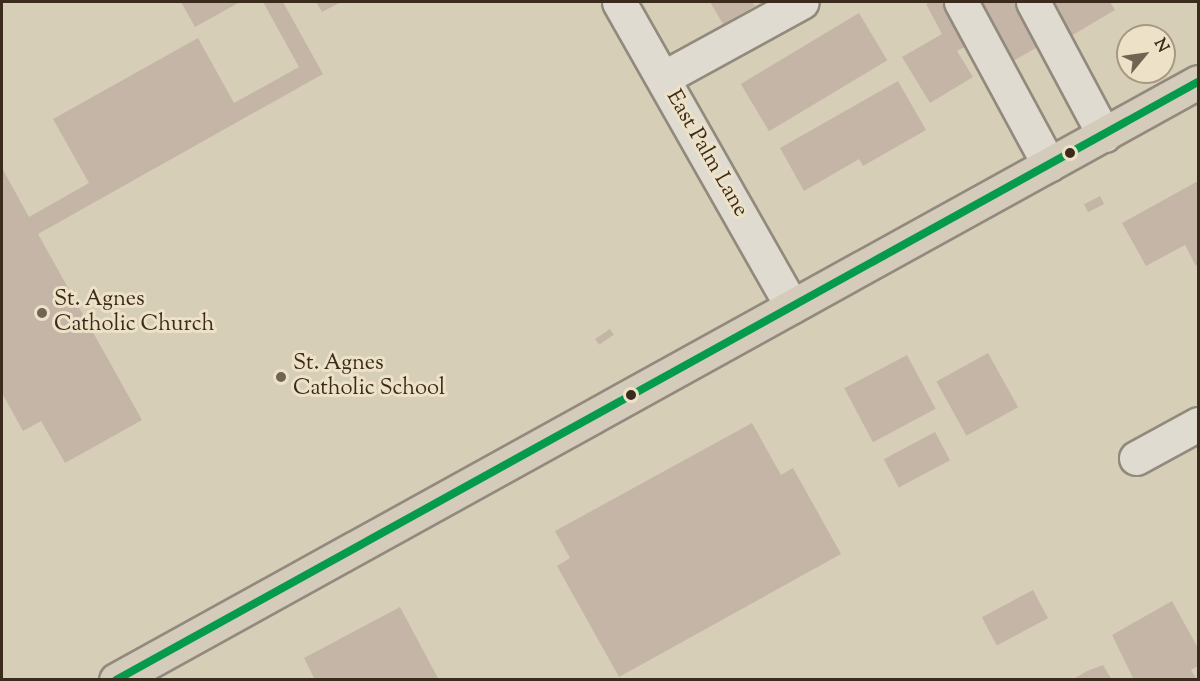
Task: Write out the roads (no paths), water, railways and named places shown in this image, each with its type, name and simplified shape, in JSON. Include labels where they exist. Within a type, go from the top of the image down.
[{"type":"main road","points":[[116,680],[1198,82]]},
{"type":"street","name":"East Palm Lane","points":[[619,2],[792,306]]},
{"type":"street","points":[[663,78],[802,2]]},
{"type":"street","points":[[961,2],[1049,165]]},
{"type":"street","points":[[1033,2],[1104,135]]},
{"type":"street","points":[[1136,458],[1198,424]]},
{"type":"place","name":"St. Agnes Catholic Church","points":[[42,313]]},
{"type":"place","name":"St. Agnes Catholic School","points":[[281,377]]}]
